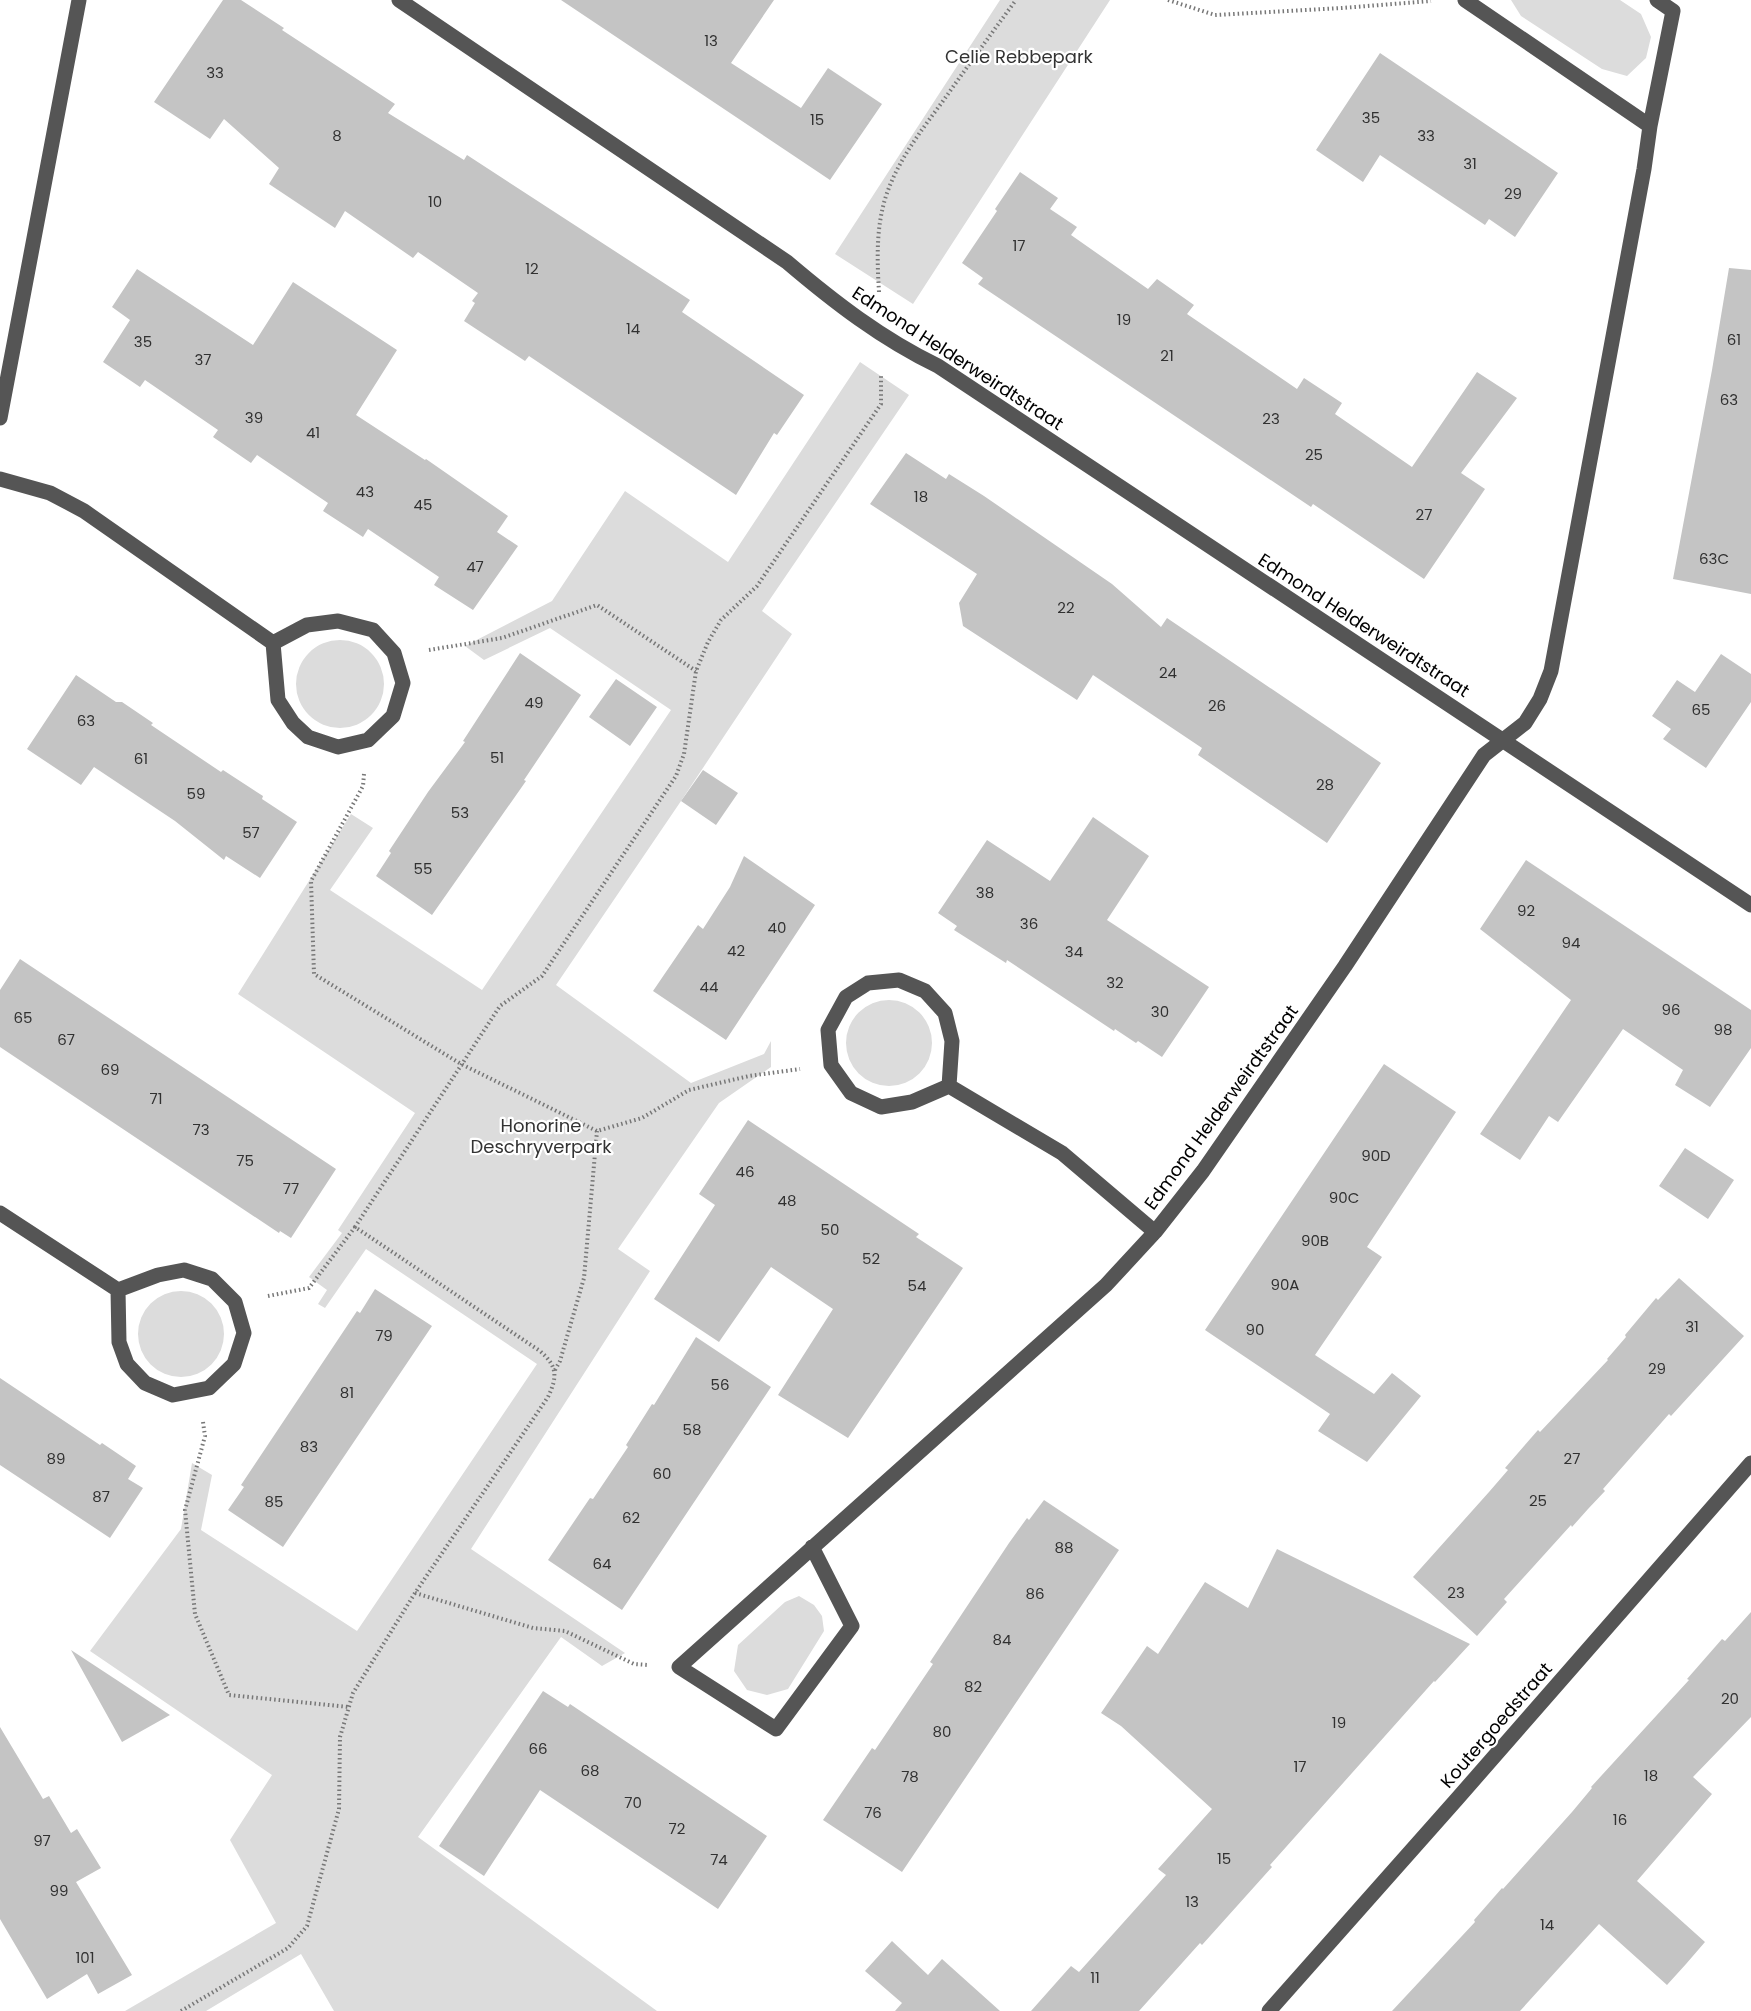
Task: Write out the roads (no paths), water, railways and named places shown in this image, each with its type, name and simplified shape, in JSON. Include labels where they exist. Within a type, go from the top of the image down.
[{"type":"street","points":[[0,418],[79,0]]},
{"type":"street","name":"Edmond Helderweirdtstraat","points":[[399,0],[787,262],[837,304],[910,353],[938,366],[1751,905]]},
{"type":"street","points":[[1465,0],[1650,126]]},
{"type":"street","name":"Edmond Helderweirdtstraat","points":[[812,1547],[852,1626],[776,1729],[679,1667],[812,1547],[1106,1285],[1155,1232],[1203,1171],[1345,966],[1484,755],[1525,723],[1540,699],[1551,671],[1673,11],[1657,0]]},
{"type":"street","points":[[0,479],[50,492],[84,511],[273,643]]},
{"type":"street","points":[[338,621],[373,630],[394,652],[403,683],[393,716],[368,740],[338,747],[308,737],[292,723],[278,700],[273,643],[307,625],[338,621]]},
{"type":"street","points":[[899,981],[925,991],[945,1013],[952,1041],[949,1086],[912,1102],[881,1107],[851,1093],[831,1065],[828,1030],[846,998],[868,983],[899,981]]},
{"type":"street","name":"Edmond Helderweirdtstraat","points":[[949,1086],[1062,1153],[1155,1232]]},
{"type":"street","points":[[0,1213],[118,1290]]},
{"type":"street","points":[[184,1270],[212,1279],[235,1302],[244,1333],[234,1364],[209,1388],[173,1395],[145,1383],[127,1364],[119,1342],[118,1290],[158,1275],[184,1270]]},
{"type":"street","name":"Koutergoedstraat","points":[[1269,2011],[1458,1799],[1751,1463]]},
{"type":"park label","name":"Celie Rebbepark","points":[[1019,56]]},
{"type":"park label","name":"Honorine Deschryverpark","points":[[541,1135]]}]
